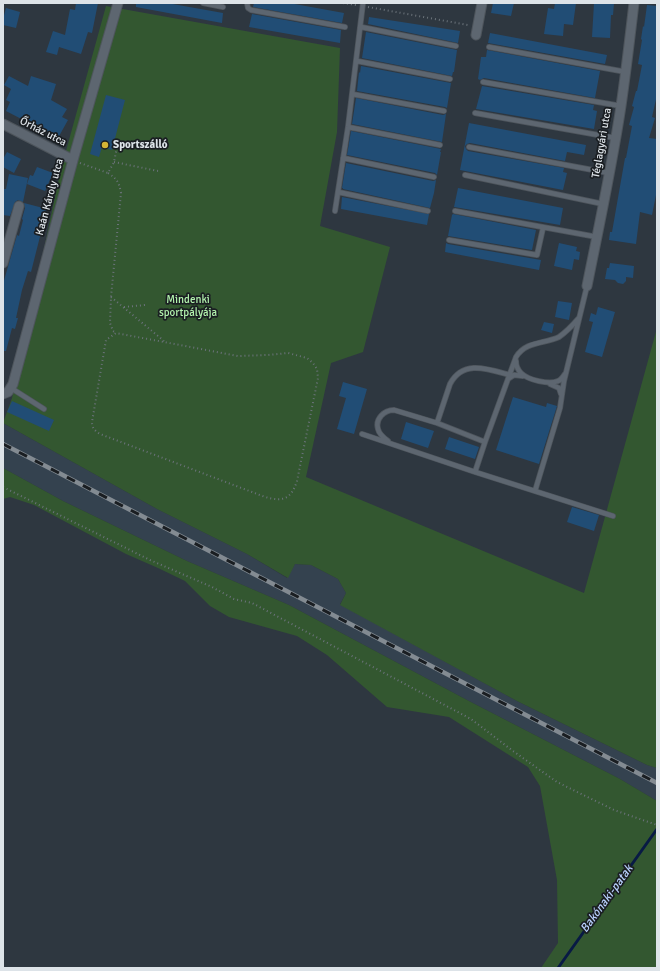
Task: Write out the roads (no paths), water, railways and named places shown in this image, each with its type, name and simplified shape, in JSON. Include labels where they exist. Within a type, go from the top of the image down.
[{"type":"street","name":"Kaán Károly utca","points":[[11,388],[16,376],[73,160],[118,3]]},
{"type":"street","points":[[477,31],[482,3]]},
{"type":"street","name":"Téglagyári utca","points":[[587,286],[621,106],[634,3]]},
{"type":"street","name":"Őrház utca","points":[[3,124],[73,160]]},
{"type":"street","points":[[3,263],[19,206]]},
{"type":"street","points":[[3,394],[8,392],[11,388]]},
{"type":"lane","points":[[203,3],[223,7]]},
{"type":"lane","points":[[247,3],[248,8],[251,10],[345,27]]},
{"type":"lane","points":[[334,211],[344,158],[363,5]]},
{"type":"lane","points":[[361,27],[456,46]]},
{"type":"lane","points":[[489,47],[626,72]]},
{"type":"lane","points":[[357,61],[450,79]]},
{"type":"lane","points":[[483,82],[621,106]]},
{"type":"lane","points":[[352,94],[444,111]]},
{"type":"lane","points":[[475,113],[615,138]]},
{"type":"lane","points":[[348,127],[440,145]]},
{"type":"lane","points":[[469,147],[609,173]]},
{"type":"lane","points":[[344,158],[434,177]]},
{"type":"lane","points":[[465,175],[603,204]]},
{"type":"lane","points":[[338,192],[428,211]]},
{"type":"lane","points":[[455,211],[597,237]]},
{"type":"lane","points":[[449,240],[537,255],[543,228]]},
{"type":"lane","points":[[535,491],[560,408],[566,374],[587,286]]},
{"type":"lane","points":[[475,472],[516,357],[523,349],[530,345],[558,337],[572,326],[579,317]]},
{"type":"lane","points":[[516,357],[516,366],[526,377]]},
{"type":"lane","points":[[437,423],[453,378],[460,372],[473,367],[481,367],[509,377],[519,375],[547,382],[559,388],[562,396]]},
{"type":"lane","points":[[547,382],[560,380],[566,374]]},
{"type":"lane","points":[[11,388],[44,409]]},
{"type":"lane","points":[[391,444],[381,434],[378,428],[380,417],[389,410],[394,410],[437,423],[485,442]]},
{"type":"lane","points":[[362,434],[613,516]]},
{"type":"waterway","name":"Bakónaki-patak","points":[[558,968],[657,829]]},
{"type":"railway","points":[[3,444],[657,783]]},
{"type":"place","name":"Sportszálló","points":[[105,145]]},
{"type":"park label","name":"Mindenki sportpályája","points":[[188,306]]}]
